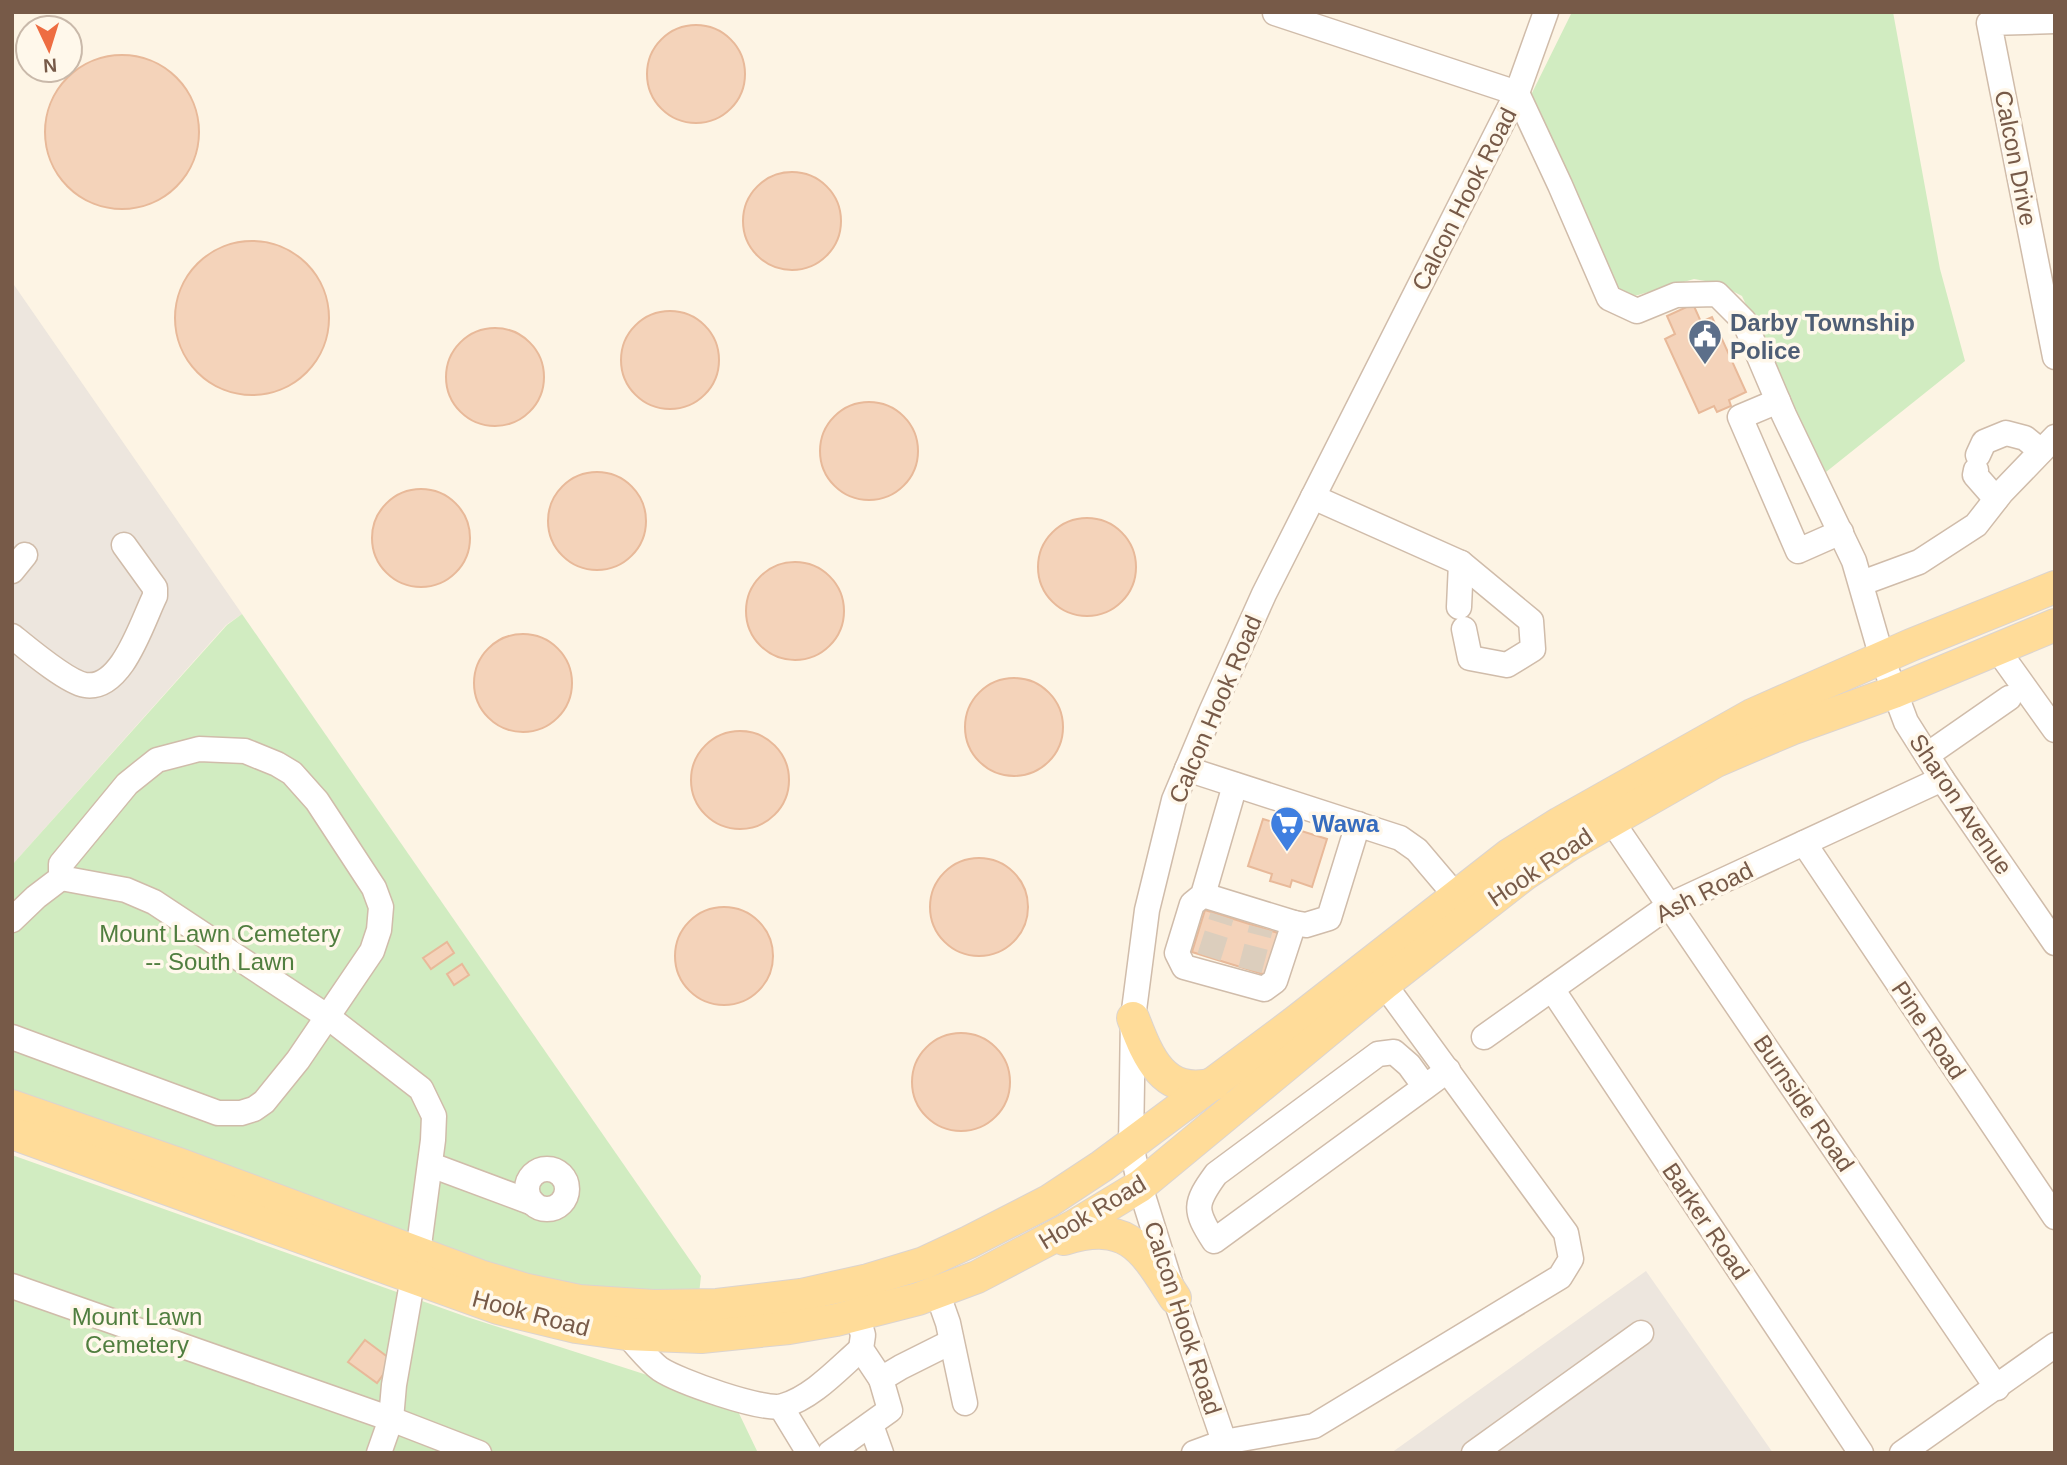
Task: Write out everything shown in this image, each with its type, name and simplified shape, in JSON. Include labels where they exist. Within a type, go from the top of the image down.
[{"type":"main road","name":"Hook Road","points":[[12,1133],[415,1265],[579,1301],[706,1306],[801,1295],[868,1280],[924,1263],[1049,1201],[1214,1084],[1455,896],[1510,855],[1560,823],[1752,715],[1882,657],[2055,587]]},
{"type":"main road","name":"Hook Road","points":[[12,1106],[179,1164],[415,1265],[498,1308],[542,1320],[626,1334],[701,1337],[801,1326],[892,1307],[977,1277],[1074,1226],[1140,1186],[1384,984],[1525,874],[1611,820],[1716,761],[1791,729],[1894,692],[2055,625]]},
{"type":"main road","points":[[1133,1018],[1147,1054],[1165,1075],[1185,1085],[1214,1084]]},
{"type":"main road","points":[[1020,1255],[1067,1238],[1087,1234],[1110,1234],[1128,1239],[1143,1251],[1175,1298]]},
{"type":"street","name":"Calcon Hook Road","points":[[1226,1447],[1175,1298],[1140,1186],[1131,1145],[1133,1018],[1147,910],[1174,800],[1264,594],[1517,93],[1546,12]]},
{"type":"street","points":[[1275,13],[1517,93]]},
{"type":"street","name":"Calcon Drive","points":[[2055,21],[1989,23],[2055,357]]},
{"type":"street","name":"Sharon Avenue","points":[[1517,93],[1609,298],[1637,311],[1676,295],[1717,294],[1744,321],[1778,401],[1854,561],[1882,657],[1906,722],[2055,943]]},
{"type":"street","points":[[1778,401],[1740,417],[1798,551],[1841,532]]},
{"type":"street","points":[[1862,583],[1919,562],[1976,525],[1996,499],[2048,444],[2006,433],[1984,442],[1975,475],[1996,499]]},
{"type":"street","points":[[1313,497],[1461,563],[1531,621],[1533,649],[1507,665],[1470,658],[1462,618],[1461,563]]},
{"type":"street","points":[[12,636],[68,678],[85,685],[103,684],[113,676],[128,655],[155,596],[155,588],[124,545]]},
{"type":"street","points":[[1997,649],[2055,730]]},
{"type":"street","points":[[1927,755],[2009,698]]},
{"type":"street","points":[[12,1037],[218,1113],[230,1114],[254,1109],[264,1102],[298,1060],[372,951],[379,930],[381,906],[374,888],[317,801],[292,773],[245,751],[199,749],[157,760],[127,784],[61,864],[61,878]]},
{"type":"street","points":[[1187,769],[1400,838],[1417,850],[1455,896]]},
{"type":"street","name":"Ash Road","points":[[1484,1037],[1670,905],[1942,779]]},
{"type":"street","points":[[1235,785],[1203,895],[1192,904],[1177,953],[1184,967],[1207,965],[1247,977],[1264,989],[1275,981],[1294,923]]},
{"type":"street","name":"Burnside Road","points":[[1611,820],[1997,1388]]},
{"type":"street","points":[[1203,895],[1224,909],[1264,921],[1306,925],[1329,918],[1358,824]]},
{"type":"street","name":"Pine Road","points":[[1804,843],[2055,1217]]},
{"type":"street","points":[[12,920],[61,878],[126,890],[154,902],[327,1017],[421,1089],[434,1116],[431,1165],[394,1385],[391,1419],[379,1453]]},
{"type":"street","points":[[1194,1453],[1314,1426],[1560,1277],[1572,1259],[1566,1233],[1384,984]]},
{"type":"street","name":"Barker Road","points":[[1552,989],[1861,1453]]},
{"type":"street","points":[[1425,1087],[1409,1065],[1394,1052],[1378,1055],[1216,1174],[1200,1196],[1199,1219],[1214,1241],[1425,1087],[1448,1070]]},
{"type":"street","points":[[431,1165],[504,1192],[531,1192]]},
{"type":"street","points":[[12,1286],[391,1419],[479,1453]]},
{"type":"street","points":[[937,1292],[965,1403]]},
{"type":"street","points":[[626,1334],[660,1369],[748,1403],[781,1407],[808,1394],[861,1349],[863,1335],[857,1314]]},
{"type":"street","points":[[1474,1453],[1641,1333]]},
{"type":"street","points":[[881,1379],[951,1342]]},
{"type":"street","points":[[1902,1453],[2055,1345]]},
{"type":"street","points":[[830,1453],[890,1410],[881,1379],[861,1349]]},
{"type":"street","points":[[781,1407],[809,1453]]},
{"type":"street","points":[[871,1425],[881,1453]]},
{"type":"shaded area","points":[[12,282],[242,614],[226,625],[12,865]]},
{"type":"shaded area","points":[[1646,1271],[1773,1453],[1391,1453]]},
{"type":"green space","points":[[1572,12],[1893,12],[1940,269],[1965,361],[1826,472],[1742,296],[1717,283],[1694,279],[1631,297],[1616,290],[1531,95]]},
{"type":"green space","name":"Mount Lawn Cemetery -- South Lawn","points":[[242,614],[701,1276],[699,1294],[599,1289],[494,1268],[12,1094],[12,865],[227,625]]},
{"type":"green space","name":"Mount Lawn Cemetery","points":[[12,1155],[467,1317],[734,1403],[758,1453],[12,1453]]},
{"type":"building","points":[[696,25],[715,29],[731,39],[741,55],[745,74],[741,93],[731,109],[715,119],[696,123],[677,119],[661,109],[651,93],[647,74],[651,55],[661,39],[677,29]]},
{"type":"building","points":[[107,57],[137,57],[165,68],[186,89],[197,117],[197,147],[186,175],[165,196],[137,207],[107,207],[79,196],[58,175],[47,147],[47,117],[58,89],[63,84],[84,84],[84,66]]},
{"type":"building","points":[[792,172],[811,176],[827,186],[837,202],[841,221],[837,240],[827,256],[811,266],[792,270],[773,266],[757,256],[747,240],[743,221],[747,202],[757,186],[773,176]]},
{"type":"building","points":[[252,241],[281,247],[306,264],[323,289],[329,318],[323,347],[306,372],[281,389],[252,395],[223,389],[198,372],[181,347],[175,318],[181,289],[198,264],[223,247]]},
{"type":"building","name":"Darby Township Police","points":[[1693,304],[1701,322],[1712,317],[1746,392],[1729,400],[1731,406],[1717,412],[1714,406],[1699,413],[1665,339],[1675,334],[1667,316]]},
{"type":"building","points":[[670,311],[689,315],[705,325],[715,341],[719,360],[715,379],[705,395],[689,405],[670,409],[651,405],[635,395],[625,379],[621,360],[625,341],[635,325],[651,315]]},
{"type":"building","points":[[495,328],[514,332],[530,342],[540,358],[544,377],[540,396],[530,412],[514,422],[495,426],[476,422],[460,412],[450,396],[446,377],[450,358],[460,342],[476,332]]},
{"type":"building","points":[[869,402],[888,406],[904,416],[914,432],[918,451],[914,470],[904,486],[888,496],[869,500],[850,496],[834,486],[824,470],[820,451],[824,432],[834,416],[850,406]]},
{"type":"building","points":[[597,472],[616,476],[632,486],[642,502],[646,521],[642,540],[632,556],[616,566],[597,570],[578,566],[562,556],[552,540],[548,521],[552,502],[562,486],[578,476]]},
{"type":"building","points":[[421,489],[440,493],[456,503],[466,519],[470,538],[466,557],[456,573],[440,583],[421,587],[402,583],[386,573],[376,557],[372,538],[376,519],[386,503],[402,493]]},
{"type":"building","points":[[1087,518],[1106,522],[1122,532],[1132,548],[1136,567],[1132,586],[1122,602],[1106,612],[1087,616],[1068,612],[1052,602],[1042,586],[1038,567],[1042,548],[1052,532],[1068,522]]},
{"type":"building","points":[[795,562],[814,566],[830,576],[840,592],[844,611],[840,630],[830,646],[814,656],[795,660],[776,656],[760,646],[750,630],[746,611],[750,592],[760,576],[776,566]]},
{"type":"building","points":[[523,634],[542,638],[558,648],[568,664],[572,683],[568,702],[558,718],[542,728],[523,732],[504,728],[488,718],[478,702],[474,683],[478,664],[488,648],[504,638]]},
{"type":"building","points":[[1014,678],[1033,682],[1049,692],[1059,708],[1063,727],[1059,746],[1049,762],[1033,772],[1014,776],[995,772],[979,762],[969,746],[965,727],[969,708],[979,692],[995,682]]},
{"type":"building","points":[[740,731],[759,735],[775,745],[785,761],[789,780],[785,799],[775,815],[759,825],[740,829],[721,825],[705,815],[695,799],[691,780],[695,761],[705,745],[721,735]]},
{"type":"building","name":"Wawa","points":[[1263,819],[1327,839],[1312,887],[1292,880],[1290,887],[1270,881],[1272,874],[1248,866]]},
{"type":"building","points":[[979,858],[998,862],[1014,872],[1024,888],[1028,907],[1024,926],[1014,942],[998,952],[979,956],[960,952],[944,942],[934,926],[930,907],[934,888],[944,872],[960,862]]},
{"type":"building","points":[[724,907],[743,911],[759,921],[769,937],[773,956],[769,975],[759,991],[743,1001],[724,1005],[705,1001],[689,991],[679,975],[675,956],[679,937],[689,921],[705,911]]},
{"type":"building","points":[[1205,910],[1278,933],[1266,975],[1192,952]]},
{"type":"building","points":[[447,942],[454,953],[431,969],[423,958]]},
{"type":"building","points":[[462,964],[469,975],[454,985],[447,974]]},
{"type":"building","points":[[961,1033],[980,1037],[996,1047],[1006,1063],[1010,1082],[1006,1101],[996,1117],[980,1127],[961,1131],[942,1127],[926,1117],[916,1101],[912,1082],[916,1063],[926,1047],[942,1037]]},
{"type":"building","points":[[365,1340],[393,1361],[377,1383],[348,1362]]},
{"type":"tunnel","points":[[1209,957],[1222,916]]},
{"type":"tunnel","points":[[1250,970],[1261,928]]},
{"type":"place","name":"Darby Township Police","points":[[1705,366]]},
{"type":"place","name":"Wawa","points":[[1287,853]]}]
